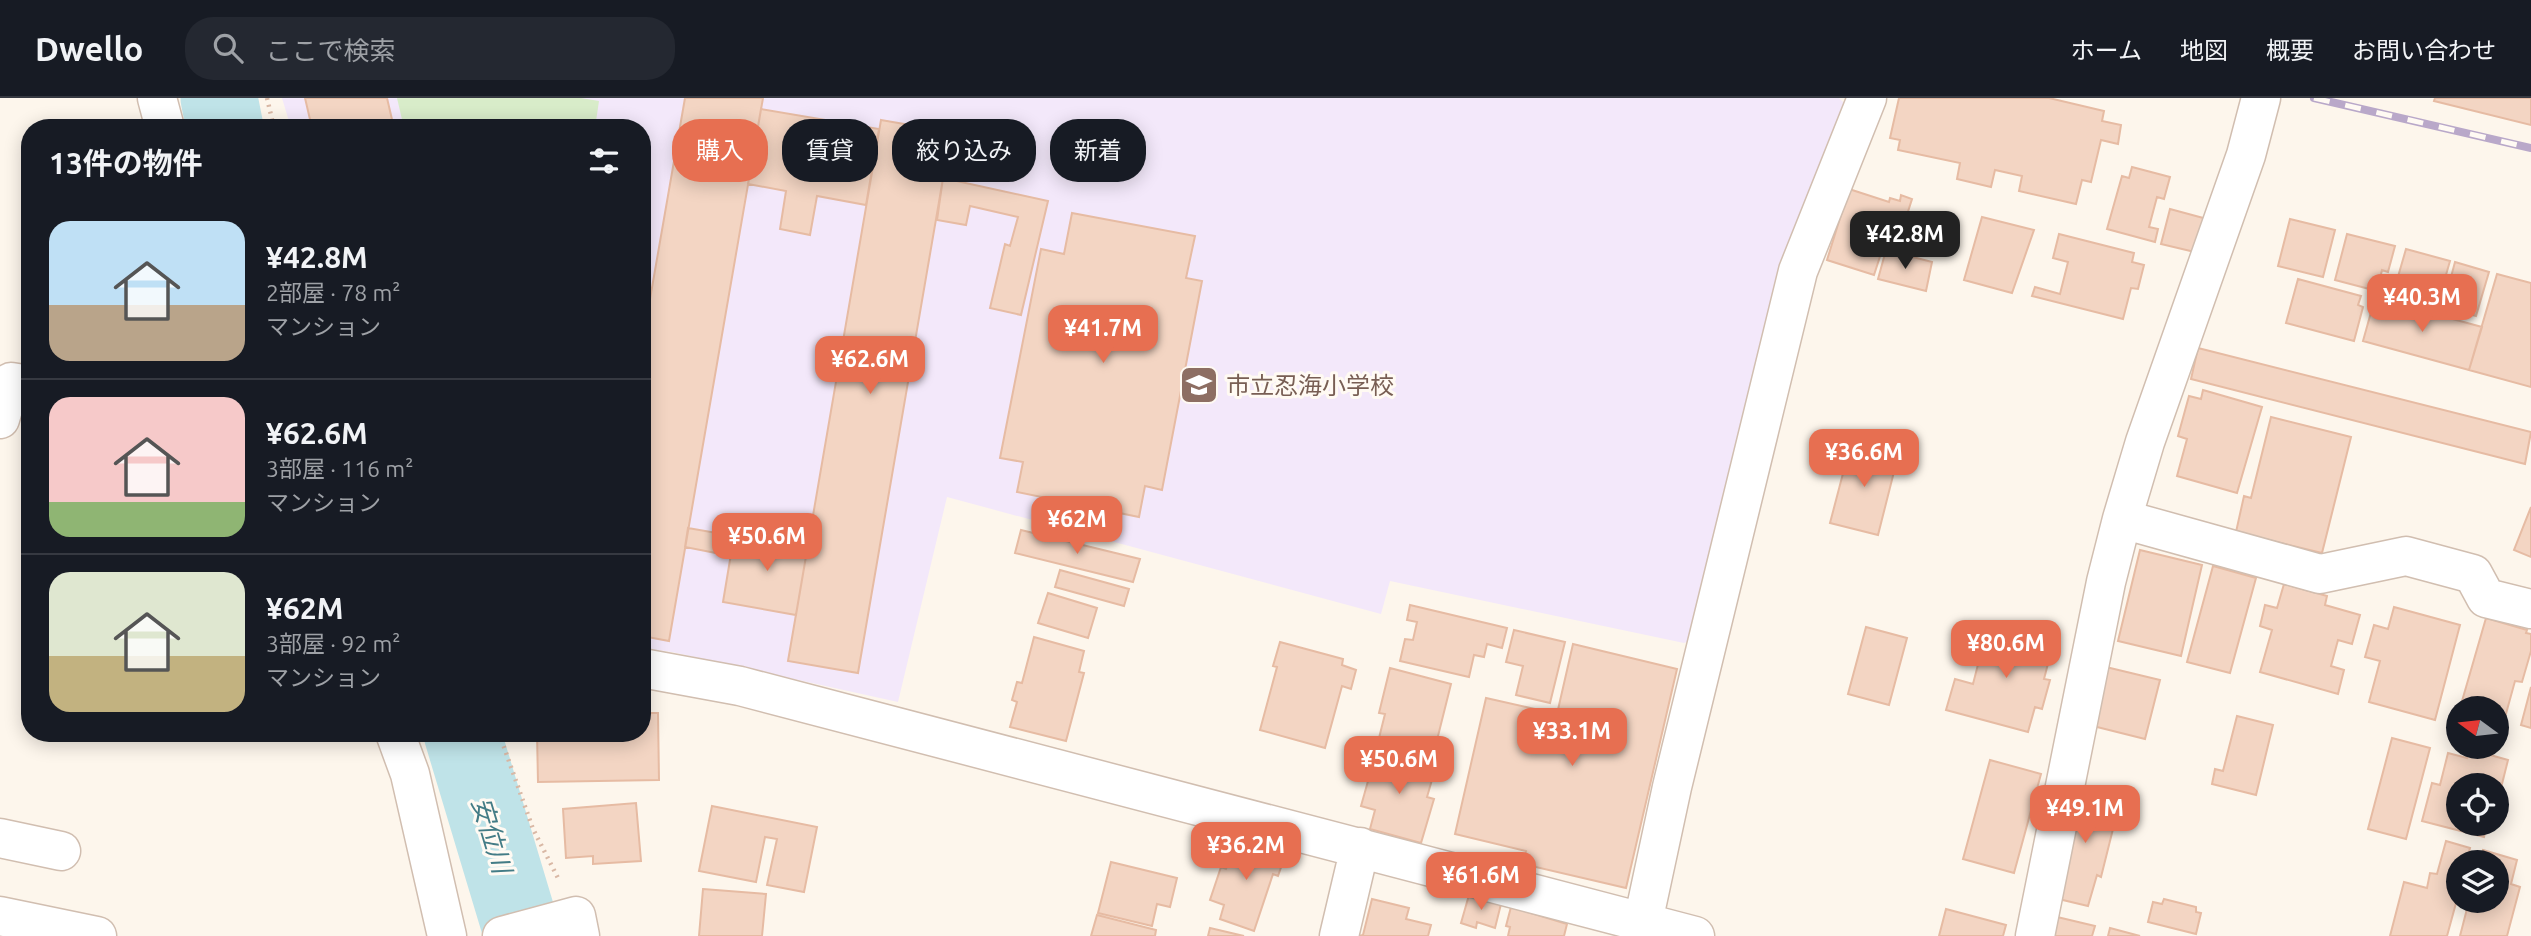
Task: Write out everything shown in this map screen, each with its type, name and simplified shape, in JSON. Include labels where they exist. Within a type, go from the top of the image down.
[{"type":"street","points":[[157,98],[163,119]]},
{"type":"street","points":[[1643,922],[1672,787],[1798,271],[1867,98]]},
{"type":"street","points":[[2035,936],[2106,582],[2122,519],[2145,442],[2246,155],[2261,98]]},
{"type":"street","points":[[0,419],[12,382],[21,384]]},
{"type":"street","points":[[2122,519],[2320,574],[2406,556],[2473,574],[2486,598],[2531,609]]},
{"type":"street","points":[[651,670],[740,686],[1695,936]]},
{"type":"street","points":[[398,742],[410,774],[447,936]]},
{"type":"street","points":[[0,838],[61,850]]},
{"type":"street","points":[[1339,936],[1360,847]]},
{"type":"street","points":[[2,923],[97,936]]},
{"type":"street","points":[[502,936],[569,925]]},
{"type":"path","points":[[267,98],[272,119]]},
{"type":"path","points":[[502,742],[569,925]]},
{"type":"shaded area","name":"市立忍海小学校","points":[[282,98],[1839,98],[1844,103],[1782,273],[1699,637],[1684,643],[1390,581],[1381,614],[947,497],[898,702],[651,649],[651,119],[288,119]]},
{"type":"green space","points":[[397,98],[581,98],[599,101],[596,119],[402,119]]},
{"type":"building","points":[[305,98],[387,98],[392,119],[310,119]]},
{"type":"building","points":[[685,98],[763,98],[759,119],[681,119]]},
{"type":"building","points":[[1899,98],[2049,98],[2104,111],[2102,121],[2121,125],[2118,144],[2101,140],[2091,182],[2082,180],[2076,204],[2019,191],[2022,176],[1995,170],[1991,187],[1957,179],[1960,163],[1898,150],[1900,140],[1890,138]]},
{"type":"building","points":[[2435,98],[2531,98],[2531,125],[2434,101]]},
{"type":"building","points":[[761,109],[820,119],[782,119],[782,182],[870,182],[866,205],[817,196],[810,235],[780,229],[786,191],[748,184],[768,182],[768,119],[759,119]]},
{"type":"building","points":[[881,120],[892,122],[892,182],[942,182],[858,673],[788,661],[870,182],[878,182],[878,137]]},
{"type":"building","points":[[2132,167],[2170,177],[2164,199],[2157,197],[2149,227],[2158,229],[2155,242],[2107,229],[2122,176],[2129,178]]},
{"type":"building","points":[[672,173],[672,182],[748,182],[669,641],[651,638],[651,293]]},
{"type":"building","points":[[942,182],[961,182],[1048,201],[1021,315],[990,308],[1005,244],[1010,246],[1018,217],[970,206],[966,225],[937,220]]},
{"type":"building","points":[[1849,189],[1889,202],[1890,198],[1900,201],[1901,195],[1912,199],[1902,230],[1894,228],[1888,246],[1884,244],[1874,275],[1827,260]]},
{"type":"building","points":[[2170,209],[2207,219],[2199,253],[2161,244]]},
{"type":"building","points":[[1072,213],[1195,236],[1186,278],[1202,281],[1162,490],[1145,486],[1139,517],[1017,492],[1023,462],[1000,458],[1041,249],[1064,254]]},
{"type":"building","points":[[1982,217],[2034,230],[2012,293],[1964,280]]},
{"type":"building","points":[[2290,219],[2335,230],[2323,277],[2278,266]]},
{"type":"building","points":[[2059,234],[2134,253],[2132,262],[2144,265],[2138,289],[2131,288],[2123,319],[2032,296],[2035,287],[2060,294],[2068,262],[2053,258]]},
{"type":"building","points":[[2347,234],[2395,246],[2388,272],[2382,270],[2377,291],[2335,280]]},
{"type":"building","points":[[2406,249],[2450,261],[2437,306],[2393,294]]},
{"type":"building","points":[[1886,250],[1932,262],[1926,291],[1878,279]]},
{"type":"building","points":[[2455,262],[2489,272],[2476,316],[2443,307]]},
{"type":"building","points":[[2497,274],[2531,283],[2531,387],[2469,370]]},
{"type":"building","points":[[2298,279],[2361,296],[2358,305],[2363,307],[2354,341],[2286,323]]},
{"type":"building","points":[[2375,298],[2482,327],[2469,370],[2363,341]]},
{"type":"building","points":[[2198,348],[2531,432],[2525,464],[2191,379]]},
{"type":"building","points":[[2203,390],[2262,407],[2237,493],[2177,476],[2187,439],[2178,436],[2189,396],[2201,399]]},
{"type":"building","points":[[2271,417],[2351,437],[2322,553],[2236,532],[2244,496],[2251,498]]},
{"type":"building","points":[[1851,443],[1898,456],[1878,535],[1830,523]]},
{"type":"building","points":[[2531,507],[2531,557],[2514,550]]},
{"type":"building","points":[[688,528],[734,536],[731,556],[685,547]]},
{"type":"building","points":[[1021,530],[1140,559],[1133,582],[1015,553]]},
{"type":"building","points":[[771,532],[809,539],[796,615],[723,602],[734,536],[769,541]]},
{"type":"building","points":[[2140,550],[2202,565],[2181,656],[2118,641]]},
{"type":"building","points":[[2213,566],[2256,578],[2230,673],[2187,662]]},
{"type":"building","points":[[1060,570],[1129,589],[1124,606],[1055,587]]},
{"type":"building","points":[[2284,584],[2327,596],[2325,605],[2360,615],[2352,644],[2338,640],[2331,666],[2344,670],[2338,694],[2260,672],[2272,630],[2260,626],[2265,605],[2277,608]]},
{"type":"building","points":[[1048,593],[1097,608],[1088,638],[1038,623]]},
{"type":"building","points":[[1410,605],[1507,628],[1502,648],[1487,644],[1484,657],[1474,655],[1469,677],[1400,661],[1405,639],[1413,640],[1417,622],[1407,620]]},
{"type":"building","points":[[2394,607],[2460,625],[2435,720],[2369,702],[2380,661],[2365,657],[2374,625],[2388,629]]},
{"type":"building","points":[[2486,618],[2527,630],[2526,633],[2531,634],[2531,651],[2522,682],[2515,681],[2510,699],[2510,696],[2463,696]]},
{"type":"building","points":[[1994,625],[2054,641],[2044,679],[2050,680],[2042,709],[2035,707],[2028,732],[1946,710],[1955,679],[1973,684],[1984,641],[1989,643]]},
{"type":"building","points":[[1866,627],[1907,638],[1889,705],[1848,694]]},
{"type":"building","points":[[1514,630],[1565,642],[1550,703],[1516,695],[1523,666],[1506,662]]},
{"type":"building","points":[[1034,637],[1084,651],[1079,672],[1084,673],[1066,741],[1010,727],[1017,702],[1012,700],[1017,682],[1022,683]]},
{"type":"building","points":[[1280,642],[1343,659],[1342,665],[1356,670],[1351,689],[1342,686],[1325,748],[1260,730],[1277,667],[1273,666]]},
{"type":"building","points":[[1573,644],[1677,669],[1626,888],[1523,864],[1526,851],[1455,834],[1486,698],[1557,714]]},
{"type":"building","points":[[2106,667],[2160,680],[2145,739],[2093,726]]},
{"type":"building","points":[[1390,668],[1451,684],[1433,756],[1378,742],[1385,714],[1379,713]]},
{"type":"building","points":[[2531,687],[2531,728],[2521,725]]},
{"type":"building","points":[[651,713],[658,713],[659,780],[538,782],[537,742],[651,742]]},
{"type":"building","points":[[2237,716],[2273,725],[2256,795],[2212,784],[2215,769],[2223,771]]},
{"type":"building","points":[[2392,738],[2430,748],[2406,839],[2368,829]]},
{"type":"building","points":[[1377,749],[1436,766],[1427,797],[1434,799],[1421,843],[1370,829],[1375,810],[1361,806]]},
{"type":"building","points":[[1990,760],[2041,774],[2014,873],[1963,859]]},
{"type":"building","points":[[2446,760],[2508,760],[2505,773],[2446,773],[2446,827],[2422,821],[2432,783],[2440,785]]},
{"type":"building","points":[[2078,785],[2118,794],[2112,816],[2116,817],[2101,877],[2097,875],[2088,906],[2050,897]]},
{"type":"building","points":[[636,803],[641,861],[593,864],[593,856],[566,858],[563,809]]},
{"type":"building","points":[[712,806],[817,827],[804,892],[767,885],[777,839],[765,837],[756,882],[699,871]]},
{"type":"building","points":[[1236,836],[1286,853],[1278,876],[1273,874],[1254,931],[1220,919],[1224,905],[1210,900],[1221,867],[1226,869]]},
{"type":"building","points":[[2446,841],[2470,848],[2446,850],[2446,913],[2453,913],[2447,936],[2390,936],[2404,882],[2427,888],[2430,873],[2437,874]]},
{"type":"building","points":[[2509,858],[2517,860],[2511,884],[2520,887],[2507,936],[2460,936],[2466,913],[2509,913]]},
{"type":"building","points":[[1111,862],[1177,878],[1170,907],[1157,904],[1152,926],[1098,913]]},
{"type":"building","points":[[703,889],[766,894],[762,936],[699,936]]},
{"type":"building","points":[[1469,895],[1501,904],[1495,928],[1477,922],[1476,928],[1461,923]]},
{"type":"building","points":[[1372,899],[1409,908],[1406,919],[1431,925],[1428,936],[1359,936],[1363,935]]},
{"type":"building","points":[[2164,899],[2196,907],[2196,912],[2201,913],[2196,934],[2148,922],[2153,902],[2162,904]]},
{"type":"building","points":[[1511,907],[1567,924],[1564,936],[1508,936],[1510,927],[1506,926]]},
{"type":"building","points":[[1946,909],[2006,925],[2003,936],[1939,936]]},
{"type":"building","points":[[1097,915],[1156,930],[1155,936],[1091,936]]},
{"type":"building","points":[[2053,916],[2095,926],[2092,936],[2048,936]]},
{"type":"building","points":[[1210,928],[1244,936],[1208,936]]},
{"type":"building","points":[[2110,928],[2140,936],[2108,936]]},
{"type":"waterway","name":"安位川","points":[[219,98],[223,119]]},
{"type":"waterway","name":"安位川","points":[[465,742],[523,936]]},
{"type":"railway","points":[[2314,98],[2531,148]]},
{"type":"place","name":"市立忍海小学校","points":[[1199,385]]}]
